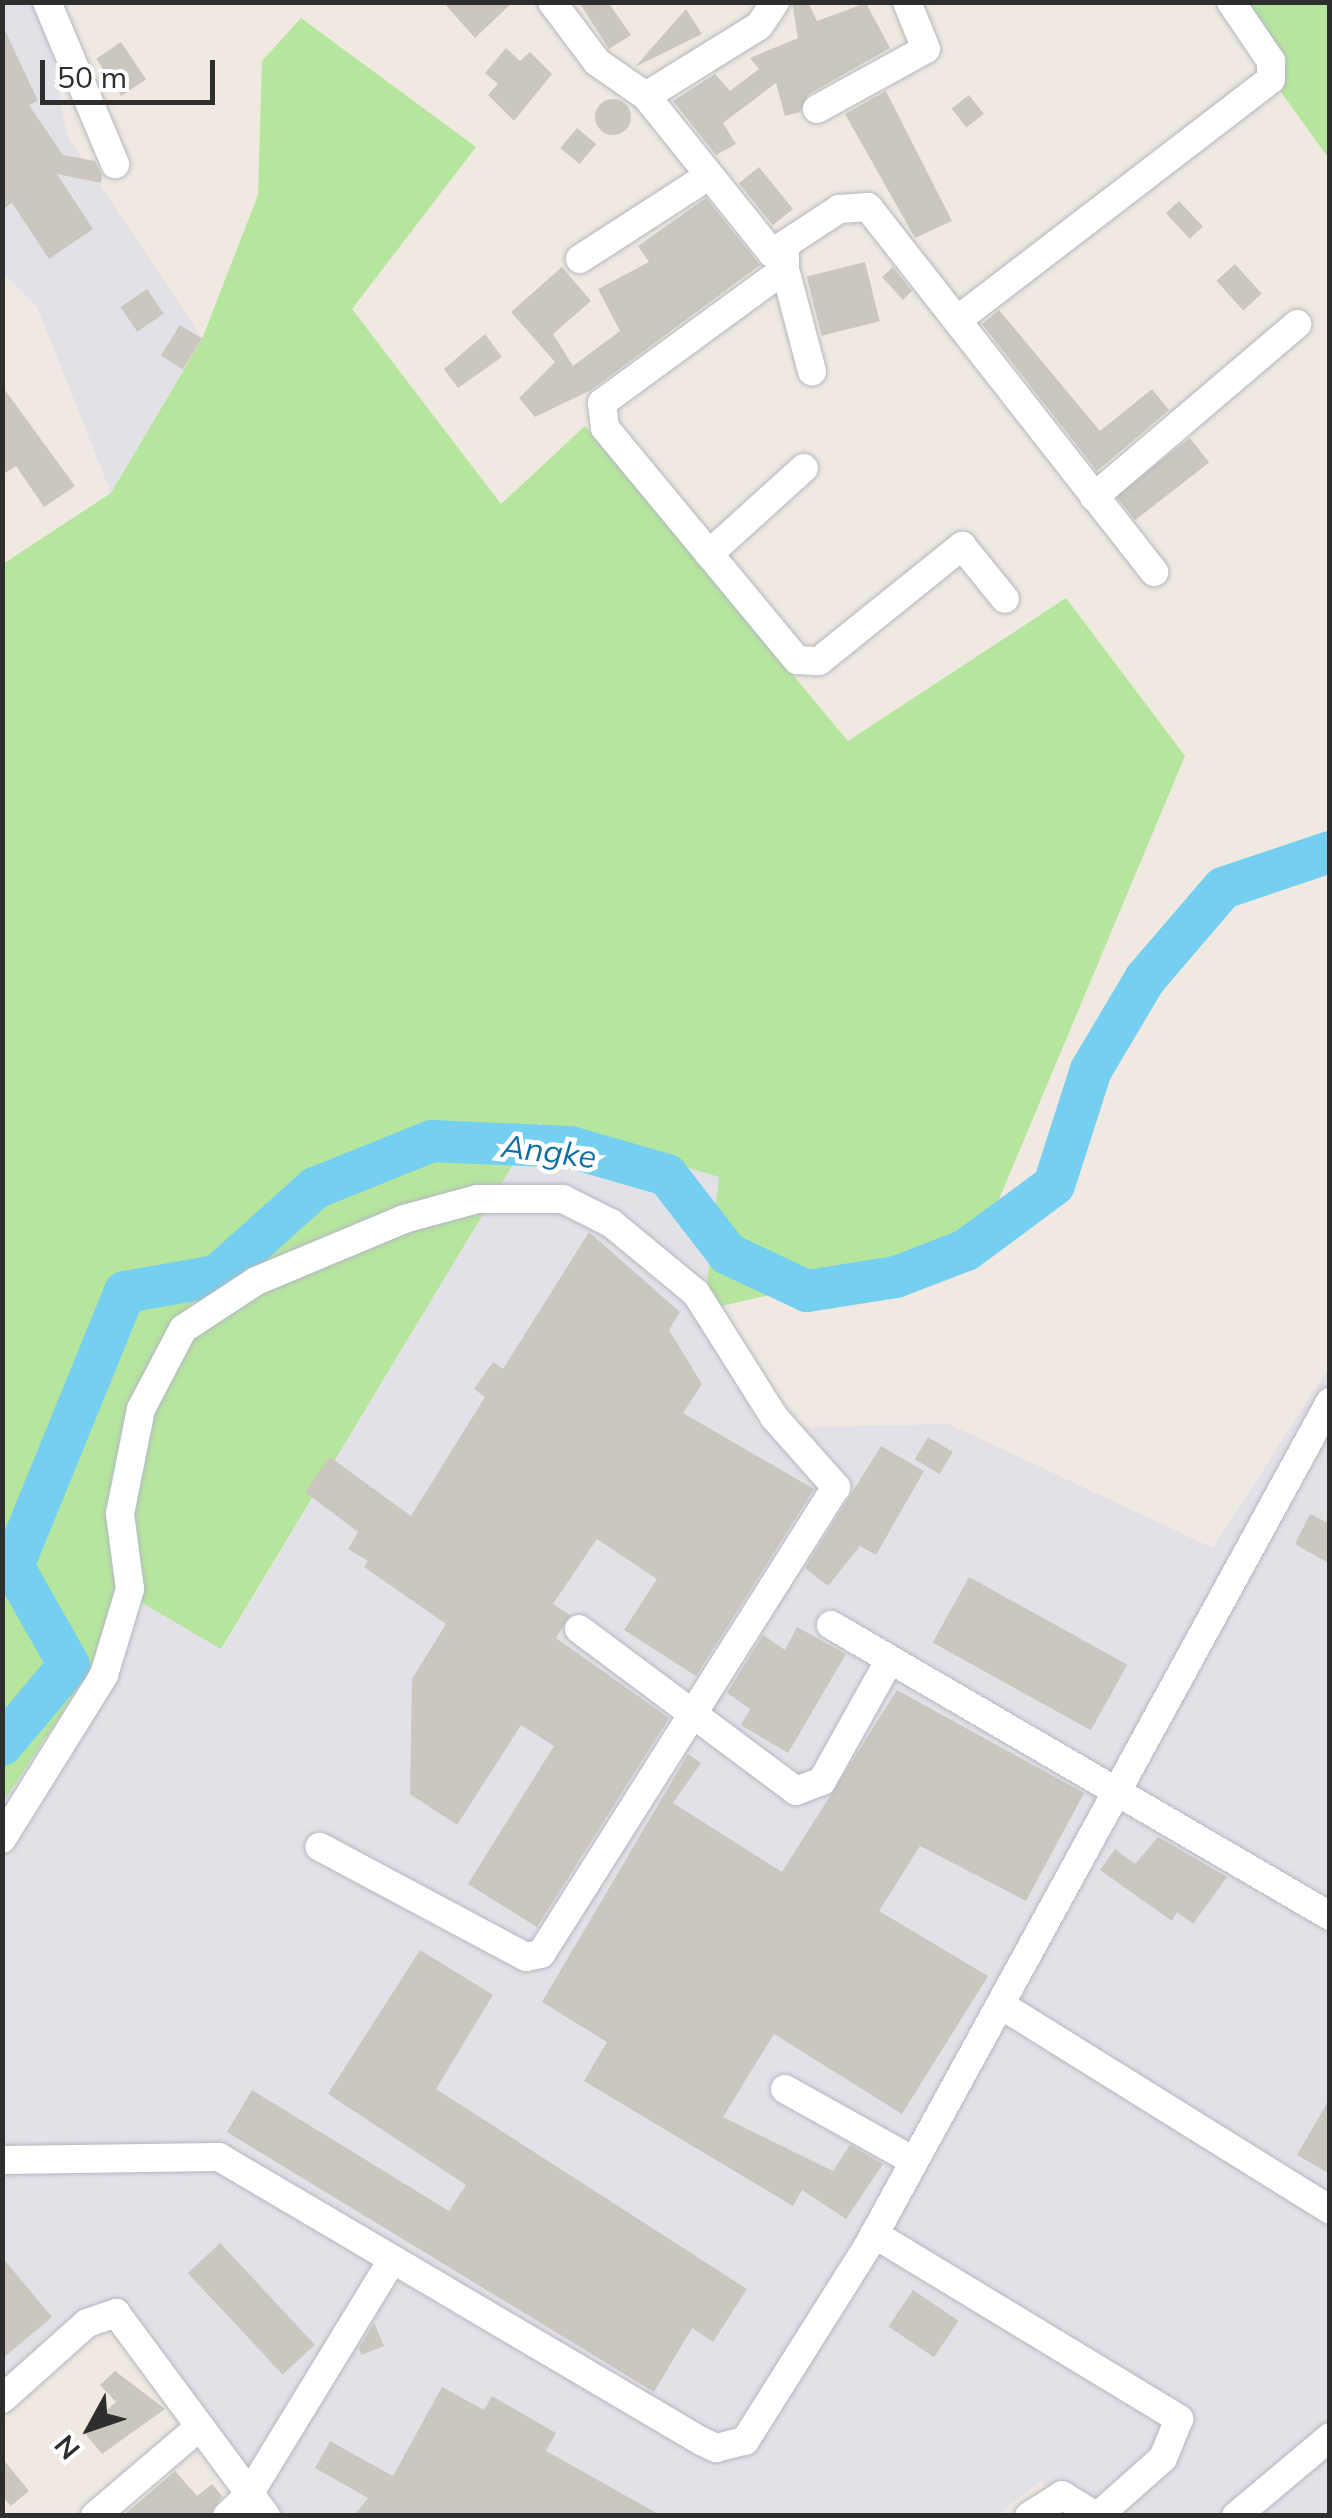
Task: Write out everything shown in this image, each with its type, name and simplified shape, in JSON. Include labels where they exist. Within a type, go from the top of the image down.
[{"type":"street","points":[[47,2],[114,164]]},
{"type":"street","points":[[552,2],[597,62],[646,96],[760,245],[785,261],[812,372]]},
{"type":"street","points":[[646,96],[760,26],[775,2]]},
{"type":"street","points":[[818,109],[926,49],[907,2]]},
{"type":"street","points":[[960,318],[1271,79],[1271,61],[1231,2]]},
{"type":"street","points":[[580,259],[705,178]]},
{"type":"street","points":[[1005,599],[962,546],[808,663],[709,554],[598,416],[602,404],[858,203],[960,318],[1154,572]]},
{"type":"street","points":[[1094,497],[1297,324]]},
{"type":"street","points":[[709,554],[804,468]]},
{"type":"street","points":[[2,1839],[104,1675],[130,1589],[120,1514],[142,1408],[183,1329],[256,1281],[477,1199],[563,1199],[653,1254],[696,1294],[774,1417],[833,1474],[836,1487],[541,1954],[526,1957],[320,1846]]},
{"type":"street","points":[[2,2160],[218,2157],[389,2265],[716,2448],[731,2449],[755,2431],[874,2234],[1001,2005],[1112,1785],[1330,1402]]},
{"type":"street","points":[[832,1625],[888,1661],[1112,1785],[1330,1916]]},
{"type":"street","points":[[579,1628],[694,1710],[796,1791],[810,1790],[888,1661]]},
{"type":"street","points":[[1001,2005],[1330,2210]]},
{"type":"street","points":[[786,2089],[914,2161]]},
{"type":"street","points":[[874,2234],[1179,2418],[1163,2458],[1097,2516],[1062,2495],[1029,2516]]},
{"type":"street","points":[[227,2516],[257,2506],[389,2265]]},
{"type":"street","points":[[2,2399],[108,2310],[257,2506]]},
{"type":"street","points":[[95,2516],[198,2428]]},
{"type":"street","points":[[1236,2516],[1330,2437]]},
{"type":"shaded area","points":[[2,3],[42,3],[67,136],[202,338],[111,493],[37,307],[3,273]]},
{"type":"shaded area","points":[[538,1122],[720,1177],[704,1310],[759,1428],[949,1424],[1213,1548],[1329,1367],[1329,2515],[1077,2515],[1041,2481],[996,2516],[256,2515],[98,2311],[3,2394],[3,1802],[137,1600],[222,1649]]},
{"type":"green space","points":[[1217,3],[1329,3],[1329,156],[1327,156]]},
{"type":"green space","points":[[301,18],[476,147],[352,309],[501,504],[585,426],[848,741],[1066,598],[1185,756],[979,1247],[704,1310],[719,1177],[538,1123],[221,1649],[137,1600],[3,1802],[3,564],[111,493],[202,339],[258,195],[262,61]]},
{"type":"building","points":[[443,2],[513,2],[475,38]]},
{"type":"building","points":[[579,2],[608,2],[631,35],[609,49]]},
{"type":"building","points":[[792,2],[808,2],[817,21],[866,3],[890,48],[809,94],[800,112],[785,116],[776,83],[723,123],[736,144],[716,155],[673,101],[715,74],[730,91],[759,69],[750,58],[798,38]]},
{"type":"building","points":[[686,9],[702,34],[635,67]]},
{"type":"building","points":[[2,24],[38,101],[29,105],[63,155],[95,161],[102,175],[101,183],[57,174],[93,229],[49,259],[12,203],[2,210]]},
{"type":"building","points":[[121,42],[146,79],[121,96],[96,59]]},
{"type":"building","points":[[506,48],[520,61],[530,52],[552,74],[514,121],[488,95],[498,84],[485,73]]},
{"type":"building","points":[[886,91],[952,221],[915,238],[845,114]]},
{"type":"building","points":[[969,95],[984,114],[966,127],[952,109]]},
{"type":"building","points":[[613,99],[626,104],[631,117],[626,130],[613,135],[600,130],[595,117],[600,104]]},
{"type":"building","points":[[577,128],[596,144],[579,164],[560,148]]},
{"type":"building","points":[[759,167],[793,209],[773,225],[739,183]]},
{"type":"building","points":[[706,198],[760,265],[591,390],[535,417],[519,398],[555,362],[511,312],[562,267],[591,301],[553,334],[573,366],[620,331],[598,289],[649,262],[638,246]]},
{"type":"building","points":[[1179,201],[1203,227],[1190,239],[1166,213]]},
{"type":"building","points":[[865,262],[880,321],[822,336],[807,277]]},
{"type":"building","points":[[1235,264],[1262,294],[1243,310],[1216,281]]},
{"type":"building","points":[[893,267],[912,291],[903,300],[882,277]]},
{"type":"building","points":[[147,289],[164,314],[137,332],[120,307]]},
{"type":"building","points":[[999,310],[1100,431],[1152,389],[1169,410],[1097,471],[982,324]]},
{"type":"building","points":[[180,325],[202,339],[183,369],[161,356]]},
{"type":"building","points":[[485,334],[502,357],[458,388],[444,369]]},
{"type":"building","points":[[2,386],[75,486],[44,507],[16,466],[2,475]]},
{"type":"building","points":[[1190,438],[1209,462],[1135,520],[1116,496]]},
{"type":"building","points":[[589,1232],[680,1312],[669,1330],[702,1384],[683,1413],[814,1489],[696,1676],[624,1630],[657,1579],[597,1539],[553,1604],[570,1615],[556,1638],[669,1718],[537,1927],[468,1884],[554,1746],[521,1725],[457,1825],[410,1794],[412,1679],[446,1624],[364,1567],[368,1561],[348,1549],[358,1532],[305,1492],[330,1457],[411,1516],[485,1397],[474,1389],[493,1362],[503,1369]]},
{"type":"building","points":[[928,1437],[953,1452],[939,1474],[915,1459]]},
{"type":"building","points":[[881,1446],[924,1471],[876,1555],[860,1546],[828,1586],[805,1568]]},
{"type":"building","points":[[1310,1514],[1330,1524],[1330,1564],[1295,1544]]},
{"type":"building","points":[[969,1577],[1127,1665],[1091,1730],[933,1643]]},
{"type":"building","points":[[797,1627],[846,1654],[788,1753],[741,1725],[750,1709],[727,1693],[763,1635],[785,1650]]},
{"type":"building","points":[[897,1690],[1084,1793],[1026,1901],[920,1846],[879,1911],[988,1976],[902,2114],[774,2034],[723,2117],[833,2171],[850,2145],[883,2164],[846,2219],[802,2190],[793,2206],[584,2081],[607,2042],[542,2002],[688,1754],[701,1763],[673,1803],[782,1872]]},
{"type":"building","points":[[1158,1837],[1227,1877],[1193,1924],[1177,1912],[1172,1921],[1100,1870],[1115,1849],[1135,1864]]},
{"type":"building","points":[[420,1950],[493,1995],[436,2089],[747,2289],[713,2342],[692,2328],[654,2392],[227,2132],[252,2090],[449,2211],[466,2185],[328,2094]]},
{"type":"building","points":[[1330,2098],[1330,2174],[1297,2155]]},
{"type":"building","points":[[220,2243],[315,2345],[283,2375],[188,2273]]},
{"type":"building","points":[[2,2257],[52,2317],[2,2359]]},
{"type":"building","points":[[913,2290],[959,2321],[934,2357],[888,2326]]},
{"type":"building","points":[[374,2323],[384,2346],[361,2355],[359,2348]]},
{"type":"building","points":[[115,2371],[165,2409],[102,2454],[83,2431],[116,2402],[100,2385]]},
{"type":"building","points":[[442,2387],[484,2410],[492,2396],[556,2433],[546,2451],[662,2516],[354,2516],[368,2498],[315,2468],[330,2441],[393,2476]]},
{"type":"building","points":[[2,2458],[29,2491],[11,2506],[2,2496]]},
{"type":"building","points":[[175,2471],[197,2496],[212,2484],[222,2496],[210,2516],[123,2516]]},
{"type":"waterway","name":"Angke","points":[[2,1745],[69,1665],[13,1566],[125,1292],[217,1276],[315,1188],[432,1141],[570,1147],[667,1175],[728,1254],[807,1291],[896,1277],[966,1250],[1054,1185],[1091,1070],[1145,979],[1223,888],[1330,852]]}]
